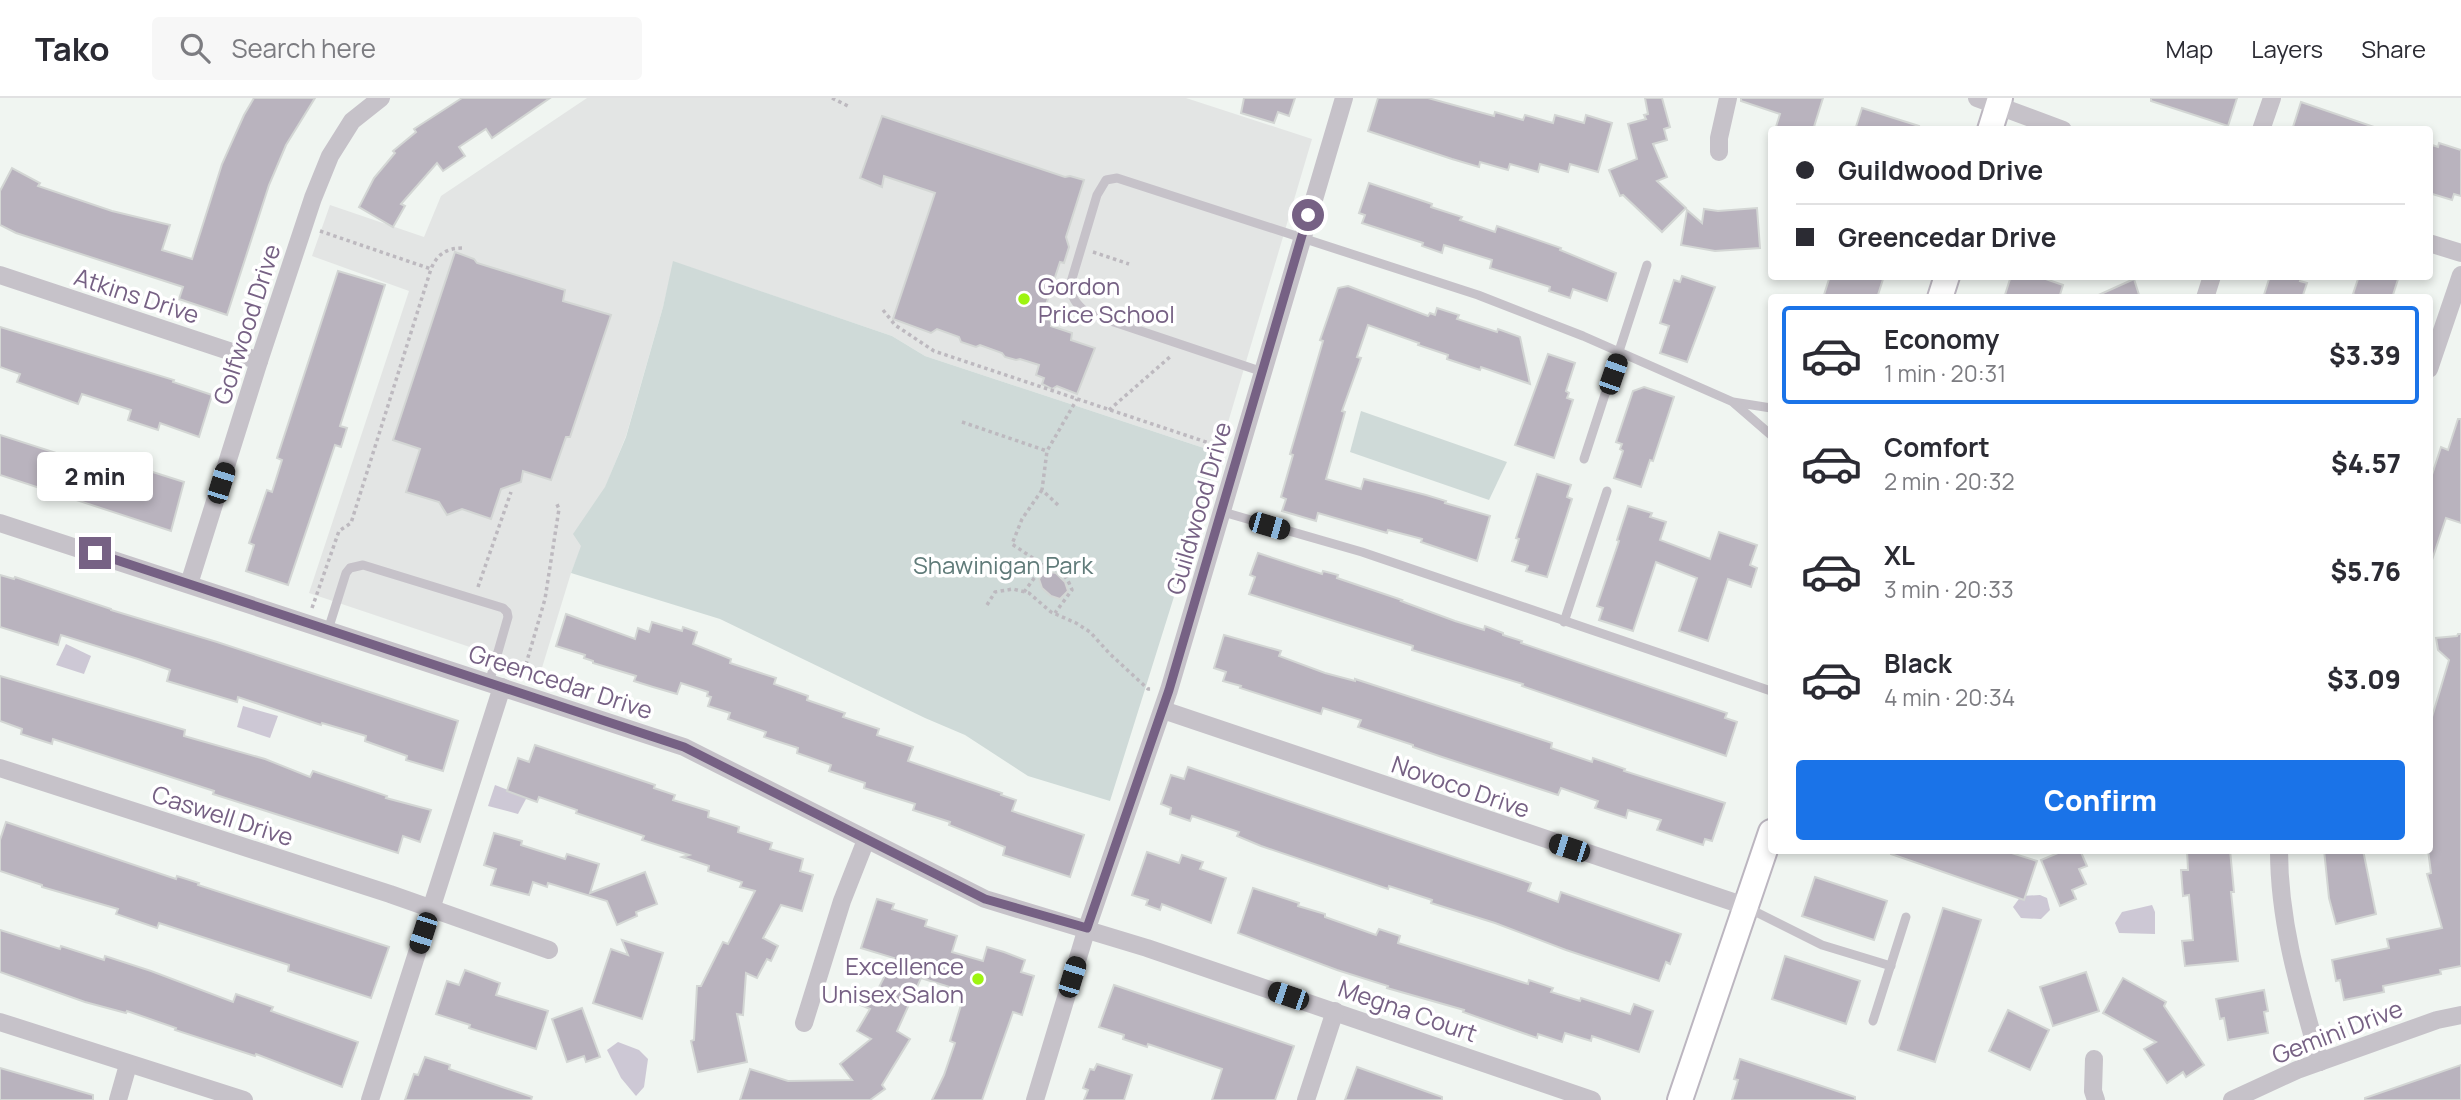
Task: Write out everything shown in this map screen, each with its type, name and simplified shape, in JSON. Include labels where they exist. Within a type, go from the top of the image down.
[{"type":"main road","points":[[1680,1100],[1768,841]]},
{"type":"street","name":"Golfwood Drive","points":[[189,584],[259,361],[330,156],[352,121],[380,98]]},
{"type":"street","name":"Guildwood Drive","points":[[1035,1100],[1087,928],[1163,710],[1344,98]]},
{"type":"street","points":[[1719,152],[1719,138],[1728,98]]},
{"type":"street","points":[[2262,126],[2272,98]]},
{"type":"street","points":[[1991,108],[2050,126]]},
{"type":"street","points":[[2433,244],[2461,253]]},
{"type":"street","name":"Atkins Drive","points":[[0,275],[259,361]]},
{"type":"street","points":[[2433,357],[2461,275]]},
{"type":"street","name":"Greencedar Drive","points":[[0,523],[684,747],[985,899],[1087,928]]},
{"type":"street","points":[[370,1100],[431,909],[496,685]]},
{"type":"street","name":"Novoco Drive","points":[[1163,710],[1745,906]]},
{"type":"street","name":"Caswell Drive","points":[[0,768],[549,950]]},
{"type":"street","points":[[804,1023],[842,901],[866,839]]},
{"type":"street","points":[[2278,854],[2279,890],[2292,966],[2320,1062]]},
{"type":"street","name":"Megna Court","points":[[1087,928],[1592,1100]]},
{"type":"street","points":[[1306,1100],[1335,1011]]},
{"type":"street","name":"Gemini Drive","points":[[2232,1100],[2320,1062],[2437,1020],[2461,1015]]},
{"type":"street","points":[[0,1022],[244,1100]]},
{"type":"street","points":[[2094,1059],[2093,1091],[2096,1100]]},
{"type":"street","points":[[118,1100],[128,1065]]},
{"type":"lane","points":[[1263,372],[1087,313],[1078,305],[1070,292],[1097,195],[1106,180],[1117,178],[1478,295],[1620,352],[1733,402],[1768,408]]},
{"type":"lane","points":[[1584,459],[1647,265]]},
{"type":"lane","points":[[1733,402],[1768,432]]},
{"type":"lane","points":[[1564,622],[1607,491]]},
{"type":"lane","points":[[1223,512],[1362,552],[1768,690]]},
{"type":"lane","points":[[328,630],[346,573],[356,565],[503,608],[508,617],[496,685]]},
{"type":"lane","points":[[1745,906],[1822,945],[1891,967]]},
{"type":"lane","points":[[1873,1021],[1906,917]]},
{"type":"path","points":[[832,98],[850,107]]},
{"type":"path","points":[[304,225],[430,269]]},
{"type":"path","points":[[307,624],[339,531],[351,523],[430,269],[439,255],[454,248],[463,248]]},
{"type":"path","points":[[1082,248],[1129,264]]},
{"type":"path","points":[[883,310],[895,325],[934,351],[1240,454]]},
{"type":"path","points":[[1109,410],[1184,345]]},
{"type":"path","points":[[1055,613],[1072,590],[1067,577],[1057,569],[1043,566],[1012,544],[1022,519],[1042,490],[1047,451],[1077,399]]},
{"type":"path","points":[[962,422],[1047,451]]},
{"type":"path","points":[[1042,490],[1058,505]]},
{"type":"path","points":[[473,599],[511,492]]},
{"type":"path","points":[[520,694],[523,673],[545,599],[559,509],[556,502]]},
{"type":"path","points":[[1024,592],[1043,566]]},
{"type":"path","points":[[987,605],[995,592],[1013,589],[1024,592],[1090,632],[1148,689],[1169,690]]},
{"type":"shaded area","points":[[587,98],[1186,98],[1312,139],[1219,453],[925,356],[892,336],[674,262],[626,436],[571,573],[541,671],[309,593],[409,291],[312,256],[330,205],[424,237],[441,196]]},
{"type":"shaded area","points":[[66,644],[91,656],[84,674],[56,665]]},
{"type":"shaded area","points":[[243,706],[278,716],[270,738],[237,727]]},
{"type":"shaded area","points":[[495,785],[527,797],[518,814],[488,806]]},
{"type":"shaded area","points":[[2040,895],[2047,898],[2050,910],[2041,919],[2021,918],[2013,907],[2021,896]]},
{"type":"shaded area","points":[[2152,905],[2155,912],[2155,934],[2119,933],[2115,923],[2122,912]]},
{"type":"shaded area","points":[[618,1042],[639,1050],[648,1059],[644,1087],[636,1096],[621,1078],[607,1050]]},
{"type":"green space","name":"Shawinigan Park","points":[[673,261],[892,336],[925,356],[1219,453],[1110,801],[1028,776],[965,735],[720,619],[571,573],[581,546],[573,534],[605,487],[626,437],[663,307]]},
{"type":"green space","points":[[1361,411],[1507,462],[1489,500],[1350,452]]},
{"type":"building","points":[[254,98],[315,98],[286,145],[269,185],[227,315],[179,299],[183,287],[16,233],[0,225],[0,191],[12,168],[40,183],[38,186],[112,211],[170,225],[162,250],[192,259],[222,164]]},
{"type":"building","points":[[462,98],[550,98],[492,138],[486,129],[459,147],[465,156],[443,171],[437,163],[401,204],[405,206],[393,227],[359,207],[374,178],[395,153],[393,151],[416,132],[414,129]]},
{"type":"building","points":[[1244,98],[1295,98],[1289,116],[1278,112],[1274,123],[1241,113]]},
{"type":"building","points":[[1378,98],[1428,98],[1494,116],[1495,112],[1523,120],[1525,115],[1553,123],[1555,115],[1584,123],[1586,115],[1612,123],[1598,172],[1570,164],[1568,172],[1540,164],[1538,172],[1510,164],[1508,170],[1480,162],[1479,167],[1368,131]]},
{"type":"building","points":[[1645,98],[1662,98],[1670,127],[1664,129],[1667,140],[1653,144],[1667,177],[1657,181],[1686,208],[1662,232],[1623,195],[1620,196],[1609,170],[1637,159],[1628,124],[1646,119],[1644,115],[1648,114]]},
{"type":"building","points":[[1741,98],[1823,98],[1814,126],[1776,126],[1780,114],[1741,101]]},
{"type":"building","points":[[2151,98],[2237,98],[2228,126],[2151,101]]},
{"type":"building","points":[[2301,102],[2371,126],[2293,126]]},
{"type":"building","points":[[1862,108],[1919,126],[1856,126]]},
{"type":"building","points":[[882,116],[1065,177],[1084,180],[1066,237],[1069,247],[1064,263],[1060,262],[1042,317],[1052,321],[1051,326],[1072,333],[1071,340],[1095,348],[1077,394],[1057,386],[1052,389],[1042,384],[1044,378],[1036,375],[1039,365],[1005,357],[1002,353],[980,345],[976,347],[961,342],[959,337],[937,329],[931,333],[893,319],[935,193],[884,176],[882,187],[860,178]]},
{"type":"building","points":[[2439,143],[2461,150],[2461,196],[2454,194],[2452,200],[2433,194],[2433,145],[2438,147]]},
{"type":"building","points":[[1369,183],[1432,204],[1431,207],[1462,217],[1460,220],[1495,232],[1497,226],[1561,248],[1560,250],[1616,273],[1607,301],[1573,289],[1570,298],[1549,291],[1550,287],[1490,268],[1492,260],[1444,245],[1442,253],[1422,246],[1423,243],[1362,223],[1365,215],[1359,213]]},
{"type":"building","points":[[1757,208],[1760,248],[1715,251],[1681,245],[1687,210],[1702,223],[1704,209],[1718,211]]},
{"type":"building","points":[[455,252],[474,259],[477,263],[565,290],[563,301],[611,315],[570,437],[566,437],[551,480],[523,471],[521,482],[501,489],[491,519],[462,509],[447,515],[439,502],[406,492],[420,449],[393,440]]},
{"type":"building","points":[[338,271],[385,285],[340,426],[347,428],[341,447],[335,445],[288,585],[246,571],[254,545],[249,543],[267,490],[272,492],[282,460],[277,458]]},
{"type":"building","points":[[1682,276],[1715,287],[1687,362],[1660,353],[1669,326],[1660,323],[1674,280],[1680,282]]},
{"type":"building","points":[[1829,280],[1883,280],[1878,294],[1824,294]]},
{"type":"building","points":[[2010,280],[2049,280],[2063,285],[2060,294],[2005,294]]},
{"type":"building","points":[[2134,280],[2139,294],[2101,294]]},
{"type":"building","points":[[2269,280],[2300,280],[2307,283],[2303,294],[2264,294]]},
{"type":"building","points":[[2358,280],[2398,280],[2393,294],[2353,294]]},
{"type":"building","points":[[1348,286],[1428,316],[1430,313],[1435,315],[1437,308],[1459,315],[1457,319],[1520,337],[1530,384],[1481,367],[1480,370],[1447,359],[1448,355],[1368,325],[1357,357],[1361,358],[1342,411],[1345,412],[1326,479],[1361,489],[1364,479],[1426,495],[1490,516],[1477,561],[1421,542],[1422,539],[1388,530],[1387,533],[1318,513],[1316,521],[1282,511],[1286,499],[1281,497],[1293,455],[1290,454],[1323,341],[1320,340],[1338,288]]},
{"type":"building","points":[[0,327],[174,380],[173,382],[212,395],[199,437],[160,423],[158,430],[128,420],[131,410],[82,394],[78,404],[17,382],[20,374],[0,367]]},
{"type":"building","points":[[1548,354],[1575,363],[1566,391],[1569,393],[1567,398],[1573,400],[1554,458],[1515,445]]},
{"type":"building","points":[[1644,387],[1674,397],[1653,461],[1650,460],[1641,487],[1614,478],[1623,451],[1620,449],[1622,444],[1616,442],[1633,391]]},
{"type":"building","points":[[2458,419],[2461,419],[2461,523],[2446,518],[2433,557],[2433,472],[2441,447],[2448,450]]},
{"type":"building","points":[[0,435],[109,470],[112,459],[184,482],[171,531],[0,475]]},
{"type":"building","points":[[1537,474],[1571,485],[1567,497],[1572,499],[1547,577],[1526,571],[1528,566],[1512,561],[1519,539],[1516,538]]},
{"type":"building","points":[[1628,506],[1652,513],[1650,517],[1666,522],[1660,540],[1710,559],[1719,532],[1757,545],[1750,565],[1757,568],[1751,587],[1728,579],[1708,641],[1679,631],[1697,578],[1656,562],[1633,631],[1599,620],[1603,608],[1597,606]]},
{"type":"building","points":[[1258,553],[1322,574],[1323,571],[1338,575],[1337,578],[1455,621],[1484,630],[1485,626],[1522,641],[1521,643],[1727,713],[1725,718],[1737,722],[1726,756],[1522,686],[1523,684],[1412,650],[1413,646],[1249,594],[1255,577],[1250,575]]},
{"type":"building","points":[[1045,571],[1056,573],[1065,582],[1068,591],[1060,599],[1051,596],[1042,588],[1039,579]]},
{"type":"building","points":[[0,575],[14,579],[15,577],[458,721],[443,771],[406,760],[407,756],[365,741],[366,736],[322,723],[321,725],[238,697],[237,702],[167,681],[170,670],[138,659],[61,635],[58,645],[0,627]]},
{"type":"building","points":[[566,614],[635,639],[638,628],[649,632],[652,622],[682,631],[683,627],[697,632],[693,644],[731,659],[730,663],[776,678],[774,684],[808,696],[807,700],[845,713],[843,717],[879,729],[877,735],[913,747],[908,761],[1002,793],[1001,795],[1016,800],[1012,811],[1084,835],[1070,877],[1003,855],[1005,847],[949,825],[950,822],[913,810],[915,804],[864,788],[865,783],[829,771],[831,765],[797,753],[798,748],[764,737],[766,732],[728,719],[730,713],[708,706],[711,697],[707,696],[708,692],[681,683],[677,694],[653,687],[634,681],[636,676],[593,663],[584,658],[585,655],[556,646]]},
{"type":"building","points":[[2461,634],[2461,966],[2440,970],[2441,974],[2383,986],[2384,992],[2344,1000],[2340,980],[2336,981],[2332,960],[2389,948],[2387,939],[2442,928],[2427,874],[2431,873],[2429,854],[2433,854],[2433,714],[2449,660],[2438,650],[2436,638]]},
{"type":"building","points":[[1224,635],[1281,651],[1279,656],[1325,673],[1355,679],[1552,743],[1551,748],[1592,762],[1593,758],[1625,769],[1624,771],[1725,803],[1712,841],[1705,839],[1703,845],[1657,830],[1661,820],[1628,810],[1626,818],[1595,808],[1598,801],[1561,788],[1558,795],[1358,727],[1361,720],[1323,708],[1321,714],[1223,681],[1226,672],[1214,668]]},
{"type":"building","points":[[0,676],[185,730],[184,736],[265,759],[310,777],[313,771],[387,796],[386,798],[431,810],[420,842],[403,836],[398,853],[53,739],[52,744],[21,734],[22,729],[0,721]]},
{"type":"building","points":[[535,745],[655,785],[654,788],[675,795],[673,800],[709,811],[708,817],[739,827],[738,832],[772,843],[770,849],[803,859],[800,871],[813,875],[802,911],[781,905],[763,938],[778,946],[771,961],[767,959],[757,978],[746,973],[743,1015],[737,1014],[747,1062],[698,1072],[691,1041],[694,1040],[697,986],[701,986],[723,942],[728,944],[755,891],[740,887],[742,882],[708,871],[709,866],[682,857],[689,855],[642,840],[644,836],[576,813],[577,810],[539,797],[537,802],[507,791],[518,758],[529,762]]},
{"type":"building","points":[[1188,767],[1531,883],[1528,891],[1558,902],[1561,892],[1681,934],[1670,964],[1666,962],[1659,981],[1431,903],[1432,900],[1389,886],[1388,889],[1261,846],[1237,836],[1239,832],[1192,816],[1190,821],[1170,814],[1171,808],[1161,804],[1171,775],[1184,779]]},
{"type":"building","points":[[6,822],[389,947],[371,998],[288,971],[289,965],[159,923],[157,928],[116,914],[118,909],[42,887],[0,871],[0,840]]},
{"type":"building","points":[[494,833],[522,841],[521,845],[565,859],[567,854],[599,864],[590,893],[645,872],[657,904],[636,912],[637,916],[617,925],[607,901],[548,883],[547,887],[533,882],[529,895],[491,885],[496,869],[484,865]]},
{"type":"building","points":[[1147,852],[1179,863],[1182,855],[1203,862],[1200,869],[1226,878],[1211,923],[1162,904],[1160,910],[1146,905],[1148,900],[1132,895]]},
{"type":"building","points":[[1891,854],[2015,854],[2037,861],[2024,900]]},
{"type":"building","points":[[2055,854],[2082,854],[2087,866],[2079,869],[2086,884],[2072,890],[2076,899],[2060,906],[2041,860]]},
{"type":"building","points":[[2187,854],[2230,854],[2238,961],[2185,966],[2182,941],[2193,940],[2189,895],[2183,896],[2181,870],[2188,870]]},
{"type":"building","points":[[2324,854],[2364,854],[2376,914],[2336,924],[2329,898]]},
{"type":"building","points":[[1815,877],[1887,901],[1874,940],[1802,916]]},
{"type":"building","points":[[1253,888],[1299,903],[1298,906],[1376,935],[1379,929],[1400,936],[1398,943],[1528,984],[1529,980],[1553,988],[1551,992],[1580,1001],[1581,998],[1630,1014],[1634,1004],[1653,1011],[1639,1052],[1592,1036],[1591,1041],[1565,1033],[1562,1042],[1538,1034],[1537,1038],[1463,1012],[1464,1010],[1387,988],[1388,986],[1238,933]]},
{"type":"building","points":[[877,899],[894,904],[892,909],[927,920],[925,926],[957,936],[952,952],[983,961],[987,947],[1025,960],[1021,972],[1034,976],[1022,1015],[1013,1012],[982,1100],[932,1100],[955,1043],[950,1041],[965,992],[921,978],[897,1031],[910,1039],[882,1085],[885,1089],[870,1100],[740,1100],[750,1069],[788,1081],[852,1080],[840,1064],[871,1039],[857,1031],[870,1009],[854,1002],[861,988],[875,995],[894,958],[861,948]]},
{"type":"building","points":[[1943,908],[1981,920],[1935,1062],[1898,1050]]},
{"type":"building","points":[[0,930],[104,960],[105,956],[233,1002],[236,994],[273,1007],[271,1011],[358,1042],[342,1087],[256,1054],[255,1056],[175,1030],[176,1028],[127,1011],[126,1013],[85,1002],[0,972]]},
{"type":"building","points":[[622,940],[663,953],[642,1019],[593,1003],[611,949],[628,955]]},
{"type":"building","points":[[1785,956],[1860,981],[1846,1024],[1772,999]]},
{"type":"building","points":[[465,970],[500,983],[496,995],[548,1011],[536,1049],[469,1028],[470,1025],[436,1014],[447,981],[459,985]]},
{"type":"building","points":[[2086,972],[2099,1011],[2053,1026],[2040,987]]},
{"type":"building","points":[[2123,978],[2166,1002],[2164,1006],[2204,1065],[2186,1077],[2183,1072],[2167,1083],[2144,1049],[2156,1042],[2103,1013]]},
{"type":"building","points":[[1114,985],[1294,1046],[1275,1100],[1212,1100],[1222,1069],[1148,1044],[1147,1047],[1123,1039],[1124,1035],[1099,1027]]},
{"type":"building","points":[[2264,990],[2268,1033],[2228,1040],[2224,1018],[2220,1019],[2216,999]]},
{"type":"building","points":[[582,1008],[600,1057],[586,1062],[584,1056],[567,1062],[552,1019]]},
{"type":"building","points":[[2008,1010],[2049,1030],[2030,1070],[1989,1051]]},
{"type":"building","points":[[425,1057],[450,1065],[449,1069],[532,1097],[531,1100],[405,1100],[414,1074],[418,1075]]},
{"type":"building","points":[[1740,1059],[1855,1097],[1855,1100],[1732,1100]]},
{"type":"building","points":[[1097,1064],[1132,1075],[1124,1100],[1084,1100],[1088,1090],[1083,1088],[1090,1069],[1094,1070]]},
{"type":"building","points":[[2461,1065],[2461,1100],[2365,1100],[2365,1098]]},
{"type":"building","points":[[1357,1067],[1442,1097],[1442,1100],[1345,1100]]},
{"type":"building","points":[[0,1068],[93,1095],[93,1100],[0,1100]]},
{"type":"place","name":"Gordon Price School","points":[[1024,299]]},
{"type":"place","name":"Excellence Unisex Salon","points":[[978,979]]},
{"type":"route","points":[[95,553],[684,747],[985,899],[1087,928],[1169,690],[1308,215]]}]
